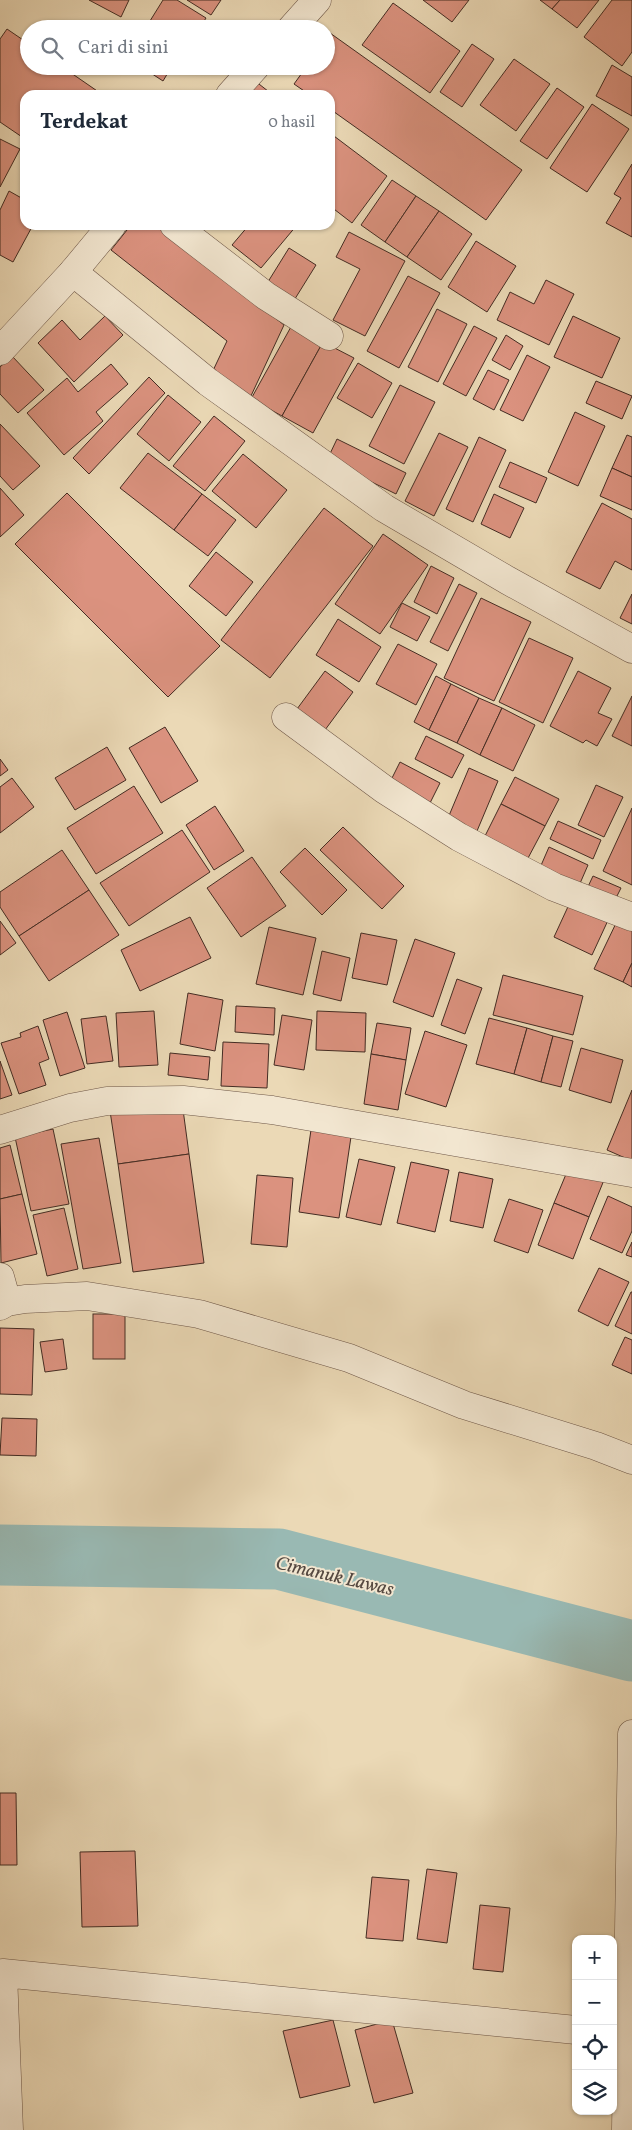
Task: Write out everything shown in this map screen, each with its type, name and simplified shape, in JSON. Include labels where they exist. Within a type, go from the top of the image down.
[{"type":"street","points":[[299,20],[317,0]]},
{"type":"street","points":[[234,90],[248,75]]},
{"type":"street","points":[[0,351],[73,272],[108,230]]},
{"type":"street","points":[[180,230],[266,296],[329,336]]},
{"type":"street","points":[[73,272],[208,382],[384,508],[507,580],[632,649]]},
{"type":"street","points":[[286,717],[385,790],[459,838],[554,887],[632,917]]},
{"type":"street","points":[[0,1130],[70,1108],[107,1102],[183,1100],[272,1110],[632,1173]]},
{"type":"street","points":[[2,1295],[25,1299],[87,1296],[198,1314],[348,1358],[464,1405],[596,1446],[632,1460]]},
{"type":"street","points":[[626,2130],[624,2035],[632,1734]]},
{"type":"street","points":[[9,2130],[3,1973],[572,2030]]},
{"type":"building","points":[[89,0],[129,0],[121,17]]},
{"type":"building","points":[[163,0],[177,0],[206,18],[205,20],[151,20]]},
{"type":"building","points":[[187,0],[221,0],[211,15]]},
{"type":"building","points":[[423,0],[469,0],[452,22]]},
{"type":"building","points":[[540,0],[560,0],[552,9]]},
{"type":"building","points":[[560,0],[599,0],[577,28],[552,9]]},
{"type":"building","points":[[612,0],[632,0],[632,52],[622,66],[584,37]]},
{"type":"building","points":[[393,3],[460,51],[430,93],[362,45]]},
{"type":"building","points":[[7,29],[20,38],[20,75],[74,75],[96,90],[20,90],[20,136],[0,122],[0,39]]},
{"type":"building","points":[[335,37],[522,170],[486,220],[335,113],[335,90],[303,90],[294,84],[300,75],[335,75]]},
{"type":"building","points":[[472,44],[494,59],[462,107],[440,92]]},
{"type":"building","points":[[514,59],[550,84],[516,131],[480,105]]},
{"type":"building","points":[[612,65],[632,77],[632,116],[596,96]]},
{"type":"building","points":[[154,75],[167,75],[163,81]]},
{"type":"building","points":[[250,77],[267,90],[240,90]]},
{"type":"building","points":[[557,88],[584,107],[547,159],[520,141]]},
{"type":"building","points":[[592,104],[629,129],[587,192],[550,168]]},
{"type":"building","points":[[335,137],[387,176],[352,223],[335,210]]},
{"type":"building","points":[[0,139],[20,149],[0,187]]},
{"type":"building","points":[[632,164],[632,237],[606,223],[621,198],[614,194]]},
{"type":"building","points":[[392,180],[416,196],[385,242],[361,225]]},
{"type":"building","points":[[9,191],[20,197],[20,230],[30,230],[13,262],[0,255],[0,210]]},
{"type":"building","points":[[416,196],[439,211],[407,257],[385,242]]},
{"type":"building","points":[[439,211],[472,234],[441,280],[407,257]]},
{"type":"building","points":[[127,230],[164,230],[284,325],[250,398],[209,379],[227,341],[111,250]]},
{"type":"building","points":[[245,230],[293,230],[261,268],[232,245]]},
{"type":"building","points":[[349,232],[405,261],[365,336],[333,320],[360,269],[336,257]]},
{"type":"building","points":[[476,241],[516,266],[487,312],[448,287]]},
{"type":"building","points":[[289,248],[316,265],[293,302],[266,285]]},
{"type":"building","points":[[408,276],[440,293],[399,368],[367,351]]},
{"type":"building","points":[[546,280],[574,294],[549,345],[497,320],[510,292],[534,304]]},
{"type":"building","points":[[437,309],[467,324],[438,382],[408,367]]},
{"type":"building","points":[[105,316],[123,335],[74,382],[38,343],[62,320],[80,340]]},
{"type":"building","points":[[573,316],[620,338],[602,378],[554,357]]},
{"type":"building","points":[[292,325],[323,342],[282,416],[251,399]]},
{"type":"building","points":[[474,326],[497,338],[466,396],[443,384]]},
{"type":"building","points":[[506,335],[523,346],[510,370],[492,360]]},
{"type":"building","points":[[323,342],[354,358],[313,433],[282,416]]},
{"type":"building","points":[[527,355],[550,367],[523,421],[500,410]]},
{"type":"building","points":[[12,356],[44,390],[18,413],[0,394],[0,367]]},
{"type":"building","points":[[358,363],[392,383],[372,418],[337,398]]},
{"type":"building","points":[[111,364],[128,384],[96,412],[103,421],[64,455],[27,413],[67,378],[78,392]]},
{"type":"building","points":[[488,370],[509,380],[494,410],[473,399]]},
{"type":"building","points":[[149,377],[165,393],[89,474],[73,458]]},
{"type":"building","points":[[596,381],[632,396],[622,419],[586,403]]},
{"type":"building","points":[[400,385],[435,402],[404,464],[369,446]]},
{"type":"building","points":[[168,395],[201,422],[169,461],[137,434]]},
{"type":"building","points":[[575,412],[605,426],[578,486],[548,472]]},
{"type":"building","points":[[214,416],[245,441],[205,491],[173,466]]},
{"type":"building","points":[[0,424],[40,466],[13,490],[0,476]]},
{"type":"building","points":[[439,433],[468,447],[434,516],[405,501]]},
{"type":"building","points":[[627,435],[632,437],[632,477],[612,468]]},
{"type":"building","points":[[479,437],[506,450],[473,522],[446,509]]},
{"type":"building","points":[[337,439],[406,473],[396,494],[327,460]]},
{"type":"building","points":[[148,453],[202,494],[174,530],[120,488]]},
{"type":"building","points":[[243,454],[287,490],[256,528],[212,491]]},
{"type":"building","points":[[510,462],[547,478],[536,503],[499,487]]},
{"type":"building","points":[[612,468],[632,477],[632,510],[600,496]]},
{"type":"building","points":[[0,488],[24,515],[0,537]]},
{"type":"building","points":[[67,493],[220,646],[168,697],[15,544]]},
{"type":"building","points":[[202,494],[236,520],[208,556],[174,530]]},
{"type":"building","points":[[494,494],[524,508],[510,538],[481,524]]},
{"type":"building","points":[[602,503],[632,519],[632,570],[615,561],[600,589],[566,572]]},
{"type":"building","points":[[324,508],[373,546],[270,678],[221,640]]},
{"type":"building","points":[[383,534],[428,565],[380,634],[335,604]]},
{"type":"building","points":[[216,552],[253,582],[226,616],[189,586]]},
{"type":"building","points":[[431,566],[454,578],[437,614],[414,602]]},
{"type":"building","points":[[459,584],[477,593],[448,651],[430,642]]},
{"type":"building","points":[[632,594],[632,624],[620,618]]},
{"type":"building","points":[[481,598],[531,622],[494,701],[444,678]]},
{"type":"building","points":[[402,603],[430,617],[417,641],[390,627]]},
{"type":"building","points":[[338,619],[381,647],[359,682],[316,655]]},
{"type":"building","points":[[529,638],[573,658],[543,723],[499,702]]},
{"type":"building","points":[[398,644],[437,664],[416,705],[376,684]]},
{"type":"building","points":[[325,671],[353,692],[325,730],[297,709]]},
{"type":"building","points":[[578,671],[611,688],[598,713],[612,719],[597,746],[586,740],[583,743],[550,726]]},
{"type":"building","points":[[436,676],[451,684],[429,730],[414,722]]},
{"type":"building","points":[[451,684],[479,698],[457,743],[429,730]]},
{"type":"building","points":[[632,696],[632,746],[612,736]]},
{"type":"building","points":[[479,698],[502,708],[480,755],[457,743]]},
{"type":"building","points":[[502,708],[535,725],[513,771],[480,755]]},
{"type":"building","points":[[165,727],[198,781],[161,803],[129,748]]},
{"type":"building","points":[[426,736],[464,755],[452,778],[415,759]]},
{"type":"building","points":[[107,747],[126,780],[75,810],[55,778]]},
{"type":"building","points":[[0,759],[8,770],[0,776]]},
{"type":"building","points":[[400,762],[440,783],[429,805],[389,784]]},
{"type":"building","points":[[469,768],[498,781],[477,831],[448,818]]},
{"type":"building","points":[[515,777],[559,799],[545,826],[501,804]]},
{"type":"building","points":[[12,778],[34,807],[0,833],[0,787]]},
{"type":"building","points":[[596,785],[623,797],[604,837],[578,825]]},
{"type":"building","points":[[134,786],[163,833],[96,874],[67,828]]},
{"type":"building","points":[[501,804],[545,826],[527,860],[484,838]]},
{"type":"building","points":[[215,806],[244,851],[214,870],[186,825]]},
{"type":"building","points":[[632,808],[632,885],[603,871]]},
{"type":"building","points":[[558,821],[601,840],[593,859],[550,839]]},
{"type":"building","points":[[343,827],[404,886],[382,909],[320,850]]},
{"type":"building","points":[[182,830],[210,872],[129,926],[100,883]]},
{"type":"building","points":[[549,847],[588,865],[578,888],[539,870]]},
{"type":"building","points":[[305,848],[347,890],[322,915],[280,872]]},
{"type":"building","points":[[62,850],[89,890],[19,936],[0,907],[0,892]]},
{"type":"building","points":[[252,857],[286,906],[241,937],[207,888]]},
{"type":"building","points":[[593,876],[621,888],[612,906],[585,893]]},
{"type":"building","points":[[89,890],[119,935],[49,981],[19,936]]},
{"type":"building","points":[[572,898],[610,916],[592,955],[554,937]]},
{"type":"building","points":[[190,917],[211,958],[140,991],[121,950]]},
{"type":"building","points":[[619,917],[632,923],[632,963],[623,982],[594,969]]},
{"type":"building","points":[[0,921],[16,943],[0,955]]},
{"type":"building","points":[[269,927],[316,938],[303,995],[256,984]]},
{"type":"building","points":[[361,933],[397,940],[387,985],[352,978]]},
{"type":"building","points":[[415,939],[455,953],[433,1017],[393,1002]]},
{"type":"building","points":[[322,951],[350,958],[341,1001],[313,994]]},
{"type":"building","points":[[632,963],[632,987],[623,982]]},
{"type":"building","points":[[503,975],[583,996],[573,1035],[493,1015]]},
{"type":"building","points":[[457,979],[482,988],[465,1034],[441,1025]]},
{"type":"building","points":[[188,993],[223,1000],[215,1051],[180,1044]]},
{"type":"building","points":[[236,1006],[275,1008],[274,1035],[235,1032]]},
{"type":"building","points":[[154,1011],[158,1065],[119,1067],[116,1013]]},
{"type":"building","points":[[317,1011],[366,1013],[365,1052],[316,1050]]},
{"type":"building","points":[[67,1012],[85,1068],[60,1076],[43,1020]]},
{"type":"building","points":[[282,1015],[312,1020],[304,1070],[274,1065]]},
{"type":"building","points":[[106,1016],[113,1061],[87,1064],[81,1019]]},
{"type":"building","points":[[489,1018],[527,1028],[514,1074],[476,1064]]},
{"type":"building","points":[[377,1023],[411,1028],[406,1060],[371,1054]]},
{"type":"building","points":[[38,1026],[49,1059],[39,1063],[46,1085],[19,1094],[1,1043],[21,1037],[20,1033]]},
{"type":"building","points":[[527,1028],[553,1036],[541,1082],[514,1074]]},
{"type":"building","points":[[425,1031],[467,1045],[446,1107],[405,1094]]},
{"type":"building","points":[[553,1036],[573,1041],[561,1087],[541,1082]]},
{"type":"building","points":[[223,1042],[269,1044],[267,1088],[221,1086]]},
{"type":"building","points":[[581,1048],[623,1060],[611,1103],[569,1090]]},
{"type":"building","points":[[170,1053],[210,1057],[208,1080],[168,1075]]},
{"type":"building","points":[[371,1054],[406,1060],[398,1110],[364,1104]]},
{"type":"building","points":[[0,1061],[12,1095],[0,1099]]},
{"type":"building","points":[[632,1090],[632,1161],[607,1150]]},
{"type":"building","points":[[182,1102],[189,1154],[118,1164],[110,1111]]},
{"type":"building","points":[[312,1123],[352,1130],[339,1218],[299,1212]]},
{"type":"building","points":[[53,1129],[69,1204],[31,1211],[15,1137]]},
{"type":"building","points":[[99,1138],[121,1263],[83,1269],[61,1144]]},
{"type":"building","points":[[10,1145],[22,1194],[0,1199],[0,1148]]},
{"type":"building","points":[[189,1154],[204,1263],[133,1272],[118,1164]]},
{"type":"building","points":[[359,1159],[395,1167],[381,1225],[346,1217]]},
{"type":"building","points":[[411,1162],[449,1170],[435,1232],[397,1223]]},
{"type":"building","points":[[569,1167],[604,1180],[589,1217],[554,1203]]},
{"type":"building","points":[[459,1172],[493,1179],[483,1228],[450,1221]]},
{"type":"building","points":[[257,1175],[293,1178],[287,1247],[251,1244]]},
{"type":"building","points":[[22,1194],[37,1254],[1,1263],[0,1199]]},
{"type":"building","points":[[608,1196],[632,1207],[632,1231],[622,1253],[590,1239]]},
{"type":"building","points":[[509,1199],[543,1210],[528,1253],[494,1241]]},
{"type":"building","points":[[554,1203],[589,1217],[573,1259],[538,1245]]},
{"type":"building","points":[[64,1208],[78,1269],[47,1276],[33,1215]]},
{"type":"building","points":[[632,1242],[632,1257],[626,1255]]},
{"type":"building","points":[[599,1268],[629,1282],[608,1326],[578,1311]]},
{"type":"building","points":[[632,1292],[632,1334],[615,1326]]},
{"type":"building","points":[[93,1314],[125,1314],[125,1359],[93,1359]]},
{"type":"building","points":[[0,1328],[34,1329],[32,1395],[0,1394]]},
{"type":"building","points":[[625,1337],[632,1340],[632,1374],[612,1365]]},
{"type":"building","points":[[63,1339],[67,1369],[45,1372],[40,1342]]},
{"type":"building","points":[[2,1418],[37,1419],[36,1456],[0,1455]]},
{"type":"building","points":[[0,1793],[16,1793],[17,1865],[0,1865]]},
{"type":"building","points":[[135,1851],[138,1926],[82,1927],[80,1852]]},
{"type":"building","points":[[427,1869],[457,1873],[447,1943],[417,1939]]},
{"type":"building","points":[[372,1877],[409,1880],[403,1941],[366,1938]]},
{"type":"building","points":[[480,1905],[510,1908],[503,1972],[473,1969]]},
{"type":"building","points":[[333,2020],[350,2086],[300,2098],[283,2031]]},
{"type":"building","points":[[392,2020],[413,2093],[374,2103],[355,2030]]},
{"type":"waterway","name":"Cimanuk Lawas","points":[[0,1555],[279,1559],[632,1651]]}]
